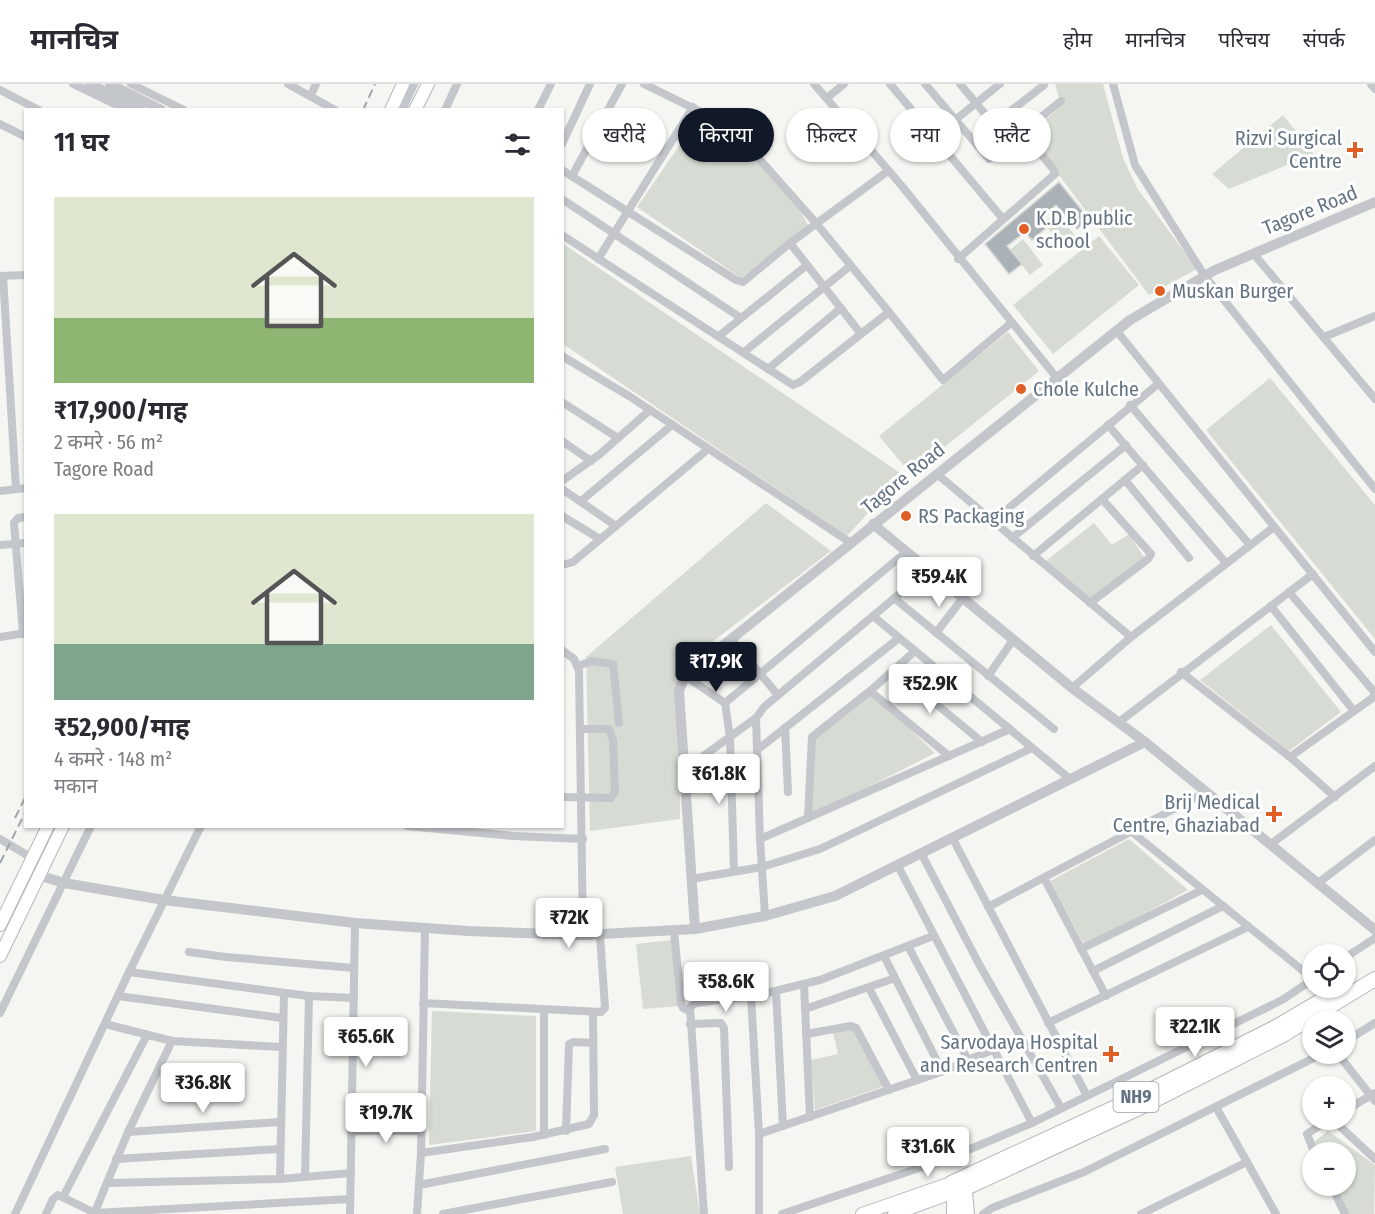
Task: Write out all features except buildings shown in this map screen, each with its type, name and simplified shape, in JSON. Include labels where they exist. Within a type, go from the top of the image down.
[{"type":"highway","name":"NH9","points":[[1356,980],[1375,969]]},
{"type":"highway","name":"NH9","points":[[959,1185],[1139,1108],[1283,1035],[1375,979]]},
{"type":"highway","name":"NH9","points":[[959,1185],[1276,1027],[1326,998]]},
{"type":"highway","points":[[954,1214],[959,1185]]},
{"type":"highway","points":[[959,1185],[967,1214]]},
{"type":"main road","points":[[392,108],[403,84]]},
{"type":"main road","points":[[416,108],[428,84]]},
{"type":"main road","points":[[0,925],[47,828]]},
{"type":"main road","points":[[0,956],[62,828]]},
{"type":"main road","points":[[862,1214],[959,1185]]},
{"type":"main road","points":[[894,1214],[959,1185]]},
{"type":"street","points":[[73,84],[123,108]]},
{"type":"street","points":[[90,84],[136,108]]},
{"type":"street","points":[[110,84],[157,108]]},
{"type":"street","points":[[131,84],[180,108]]},
{"type":"street","points":[[288,84],[332,108]]},
{"type":"street","points":[[311,95],[316,84]]},
{"type":"street","points":[[402,108],[413,84]]},
{"type":"street","points":[[446,108],[457,84]]},
{"type":"street","points":[[539,108],[551,84]]},
{"type":"street","points":[[564,140],[590,84]]},
{"type":"street","points":[[572,176],[622,84]]},
{"type":"street","points":[[644,84],[693,107],[724,127],[753,153],[816,223],[943,380],[1011,323]]},
{"type":"street","points":[[814,84],[1057,378]]},
{"type":"street","points":[[827,98],[844,84]]},
{"type":"street","points":[[890,84],[1003,219]]},
{"type":"street","points":[[925,84],[945,108]]},
{"type":"street","points":[[960,84],[978,108]]},
{"type":"street","points":[[1113,84],[1135,165],[1204,275],[1375,489]]},
{"type":"street","points":[[1371,84],[1375,88]]},
{"type":"street","points":[[961,115],[996,85]]},
{"type":"street","points":[[1015,108],[1044,85]]},
{"type":"street","points":[[0,90],[35,108]]},
{"type":"street","points":[[1051,110],[1061,101]]},
{"type":"street","points":[[598,259],[693,107]]},
{"type":"street","points":[[0,124],[24,136]]},
{"type":"street","points":[[961,127],[973,141]]},
{"type":"street","points":[[958,259],[1055,174],[1047,162]]},
{"type":"street","points":[[564,171],[739,282],[746,280],[789,243],[888,171]]},
{"type":"street","points":[[564,200],[741,318]]},
{"type":"street","name":"Tagore Road","points":[[686,676],[1116,330],[1204,275],[1375,202]]},
{"type":"street","points":[[564,237],[744,352],[788,384],[796,384],[888,312]]},
{"type":"street","points":[[789,243],[861,334]]},
{"type":"street","points":[[1253,253],[1375,399]]},
{"type":"street","points":[[719,336],[807,265]]},
{"type":"street","points":[[744,352],[850,266]]},
{"type":"street","points":[[16,489],[1,276],[24,275]]},
{"type":"street","points":[[768,369],[841,308]]},
{"type":"street","points":[[1324,337],[1375,316]]},
{"type":"street","points":[[1116,330],[1375,652]]},
{"type":"street","points":[[564,357],[650,410],[852,543]]},
{"type":"street","points":[[992,522],[1158,384]]},
{"type":"street","points":[[564,403],[618,438]]},
{"type":"street","points":[[1130,405],[1250,545]]},
{"type":"street","points":[[564,480],[591,461],[650,410]]},
{"type":"street","points":[[581,501],[672,425]]},
{"type":"street","points":[[1108,425],[1226,563]]},
{"type":"street","points":[[564,442],[591,461]]},
{"type":"street","points":[[1012,538],[1126,445]]},
{"type":"street","points":[[564,564],[573,562],[708,449]]},
{"type":"street","points":[[1033,556],[1143,465]]},
{"type":"street","points":[[936,474],[1131,637]]},
{"type":"street","points":[[1125,480],[1189,558]]},
{"type":"street","points":[[0,492],[24,488]]},
{"type":"street","points":[[564,490],[616,526]]},
{"type":"street","points":[[1090,603],[1148,559],[1151,554],[1102,499]]},
{"type":"street","points":[[564,517],[600,540]]},
{"type":"street","points":[[0,637],[24,634],[15,544],[15,520],[24,518]]},
{"type":"street","points":[[873,524],[1072,688],[1145,742],[1375,930]]},
{"type":"street","points":[[1072,688],[1131,637],[1274,527]]},
{"type":"street","points":[[0,545],[24,543]]},
{"type":"street","points":[[725,703],[906,552]]},
{"type":"street","points":[[684,770],[756,718],[765,706],[928,570]]},
{"type":"street","points":[[1119,722],[1181,672],[1313,574]]},
{"type":"street","points":[[1289,592],[1375,694],[1290,757]]},
{"type":"street","points":[[894,598],[1054,729]]},
{"type":"street","points":[[936,633],[963,598]]},
{"type":"street","points":[[1271,606],[1354,711]]},
{"type":"street","points":[[873,616],[1070,779]]},
{"type":"street","points":[[757,750],[899,638]]},
{"type":"street","points":[[731,639],[778,695]]},
{"type":"street","points":[[988,676],[1013,640]]},
{"type":"street","points":[[808,818],[812,737],[870,691],[915,651]]},
{"type":"street","points":[[564,652],[574,659],[578,666],[583,935]]},
{"type":"street","points":[[578,666],[592,661],[613,664],[619,723]]},
{"type":"street","points":[[894,669],[982,742]]},
{"type":"street","points":[[1181,672],[1290,757],[1335,796]]},
{"type":"street","points":[[695,929],[679,691],[686,676],[725,703],[730,737],[734,872]]},
{"type":"street","points":[[870,691],[948,756]]},
{"type":"street","points":[[756,718],[765,916]]},
{"type":"street","points":[[564,797],[611,798],[615,791],[612,733],[605,728],[580,729]]},
{"type":"street","points":[[785,728],[788,792]]},
{"type":"street","points":[[760,839],[1010,729]]},
{"type":"street","points":[[39,875],[64,883],[164,900],[425,928],[583,935],[695,929],[765,916],[835,896],[1145,742]]},
{"type":"street","points":[[691,879],[762,867],[830,845],[1032,748]]},
{"type":"street","points":[[1271,844],[1375,766]]},
{"type":"street","points":[[686,787],[731,784]]},
{"type":"street","points":[[988,907],[1206,792]]},
{"type":"street","points":[[0,1013],[91,828]]},
{"type":"street","points":[[15,1214],[200,828]]},
{"type":"street","points":[[433,828],[514,836],[583,839]]},
{"type":"street","points":[[514,828],[514,836]]},
{"type":"street","points":[[1132,832],[1302,971]]},
{"type":"street","points":[[0,839],[32,858]]},
{"type":"street","points":[[953,839],[1088,1096]]},
{"type":"street","points":[[1318,883],[1375,840]]},
{"type":"street","points":[[921,853],[978,964],[1061,1108]]},
{"type":"street","points":[[898,866],[1032,1123]]},
{"type":"street","points":[[1044,878],[1106,996]]},
{"type":"street","points":[[1081,949],[1202,890]]},
{"type":"street","points":[[1093,971],[1222,906]]},
{"type":"street","points":[[350,1214],[355,922]]},
{"type":"street","points":[[1048,1023],[1248,927]]},
{"type":"street","points":[[417,1214],[421,1153],[425,928]]},
{"type":"street","points":[[674,931],[681,1004],[689,1011]]},
{"type":"street","points":[[423,1003],[601,1012],[605,1008],[600,935]]},
{"type":"street","points":[[704,1214],[689,1011],[692,1005],[751,996],[804,984],[933,936]]},
{"type":"street","points":[[1356,950],[1375,938]]},
{"type":"street","points":[[908,946],[968,1060]]},
{"type":"street","points":[[189,952],[354,968]]},
{"type":"street","points":[[884,956],[942,1071]]},
{"type":"street","points":[[129,972],[309,996],[354,998]]},
{"type":"street","points":[[805,1010],[895,978]]},
{"type":"street","points":[[804,984],[810,1117]]},
{"type":"street","points":[[782,1214],[949,1158],[1032,1123],[1282,1000],[1302,986]]},
{"type":"street","points":[[868,988],[917,1080]]},
{"type":"street","points":[[776,990],[783,1126]]},
{"type":"street","points":[[280,1179],[281,1047],[284,993]]},
{"type":"street","points":[[118,996],[282,1018]]},
{"type":"street","points":[[305,1177],[309,996]]},
{"type":"street","points":[[751,996],[759,1134],[759,1214]]},
{"type":"street","points":[[544,1010],[544,1135]]},
{"type":"street","points":[[421,1153],[566,1131],[584,1126],[593,1120],[593,1012]]},
{"type":"street","points":[[690,1024],[721,1023],[724,1028],[729,1167]]},
{"type":"street","points":[[1356,1035],[1375,1023]]},
{"type":"street","points":[[105,1024],[172,1041],[281,1047]]},
{"type":"street","points":[[806,1034],[851,1026],[856,1028],[889,1090]]},
{"type":"street","points":[[63,1197],[147,1035]]},
{"type":"street","points":[[94,1214],[128,1132],[172,1041]]},
{"type":"street","points":[[566,1131],[569,1044],[593,1043]]},
{"type":"street","points":[[759,1134],[942,1071],[992,1050]]},
{"type":"street","points":[[983,1214],[992,1208],[1084,1172],[1302,1064]]},
{"type":"street","points":[[1346,1064],[1373,1097],[1356,1105]]},
{"type":"street","points":[[1216,1107],[1248,1162],[1273,1213]]},
{"type":"street","points":[[128,1132],[280,1122]]},
{"type":"street","points":[[1310,1142],[1307,1134],[1313,1130]]},
{"type":"street","points":[[1343,1130],[1375,1159]]},
{"type":"street","points":[[351,1131],[421,1131]]},
{"type":"street","points":[[116,1159],[280,1149]]},
{"type":"street","points":[[419,1185],[605,1149]]},
{"type":"street","points":[[1146,1213],[1248,1162]]},
{"type":"street","points":[[107,1183],[280,1179],[351,1173]]},
{"type":"street","points":[[442,1214],[612,1182]]},
{"type":"street","points":[[46,1214],[53,1199],[58,1195],[94,1214],[350,1198]]},
{"type":"street","points":[[1336,1196],[1345,1214]]},
{"type":"shaded area","points":[[1055,84],[1103,84],[1123,158],[1137,188],[1197,269],[1149,295],[1049,162],[1051,115],[1061,106]]},
{"type":"shaded area","points":[[1283,115],[1314,154],[1229,189],[1212,174]]},
{"type":"shaded area","points":[[678,147],[678,162],[757,162],[796,203],[808,225],[741,278],[637,207]]},
{"type":"shaded area","points":[[1056,212],[1076,237],[1063,247],[1043,222]]},
{"type":"shaded area","points":[[1099,236],[1139,285],[1053,354],[1013,305]]},
{"type":"shaded area","points":[[1023,239],[1043,265],[1030,275],[1010,250]]},
{"type":"shaded area","points":[[564,244],[903,475],[847,536],[564,345]]},
{"type":"shaded area","points":[[1008,332],[1039,371],[911,474],[879,436]]},
{"type":"shaded area","points":[[1270,378],[1375,505],[1375,639],[1206,430]]},
{"type":"shaded area","points":[[766,503],[831,551],[682,665],[680,819],[590,831],[586,657]]},
{"type":"shaded area","points":[[1094,523],[1112,545],[1129,534],[1144,557],[1090,601],[1046,561]]},
{"type":"shaded area","points":[[1271,625],[1341,712],[1289,751],[1200,680]]},
{"type":"shaded area","points":[[870,691],[935,753],[808,818],[814,730]]},
{"type":"shaded area","points":[[1129,839],[1188,890],[1085,946],[1050,881]]},
{"type":"shaded area","points":[[672,940],[679,1006],[643,1009],[636,944]]},
{"type":"shaded area","points":[[432,1011],[536,1016],[536,1131],[429,1145]]},
{"type":"shaded area","points":[[853,1029],[885,1086],[815,1110],[811,1060],[838,1054],[833,1033]]},
{"type":"shaded area","points":[[1328,1131],[1343,1142],[1314,1142]]},
{"type":"shaded area","points":[[1356,1151],[1375,1165],[1374,1214],[1349,1214],[1339,1196],[1356,1196]]},
{"type":"shaded area","points":[[691,1156],[700,1214],[623,1214],[615,1167]]},
{"type":"railway","points":[[364,108],[375,84]]},
{"type":"railway","points":[[15,818],[24,800]]},
{"type":"railway","points":[[0,863],[24,815]]},
{"type":"place","name":"Rizvi Surgical Centre","points":[[1355,150]]},
{"type":"place","name":"K.D.B public school","points":[[1024,229]]},
{"type":"place","name":"Muskan Burger","points":[[1160,291]]},
{"type":"place","name":"Chole Kulche","points":[[1021,389]]},
{"type":"place","name":"RS Packaging","points":[[906,516]]},
{"type":"place","name":"Brij Medical Centre, Ghaziabad","points":[[1274,814]]},
{"type":"place","name":"Sarvodaya Hospital and Research Centren","points":[[1111,1054]]}]
